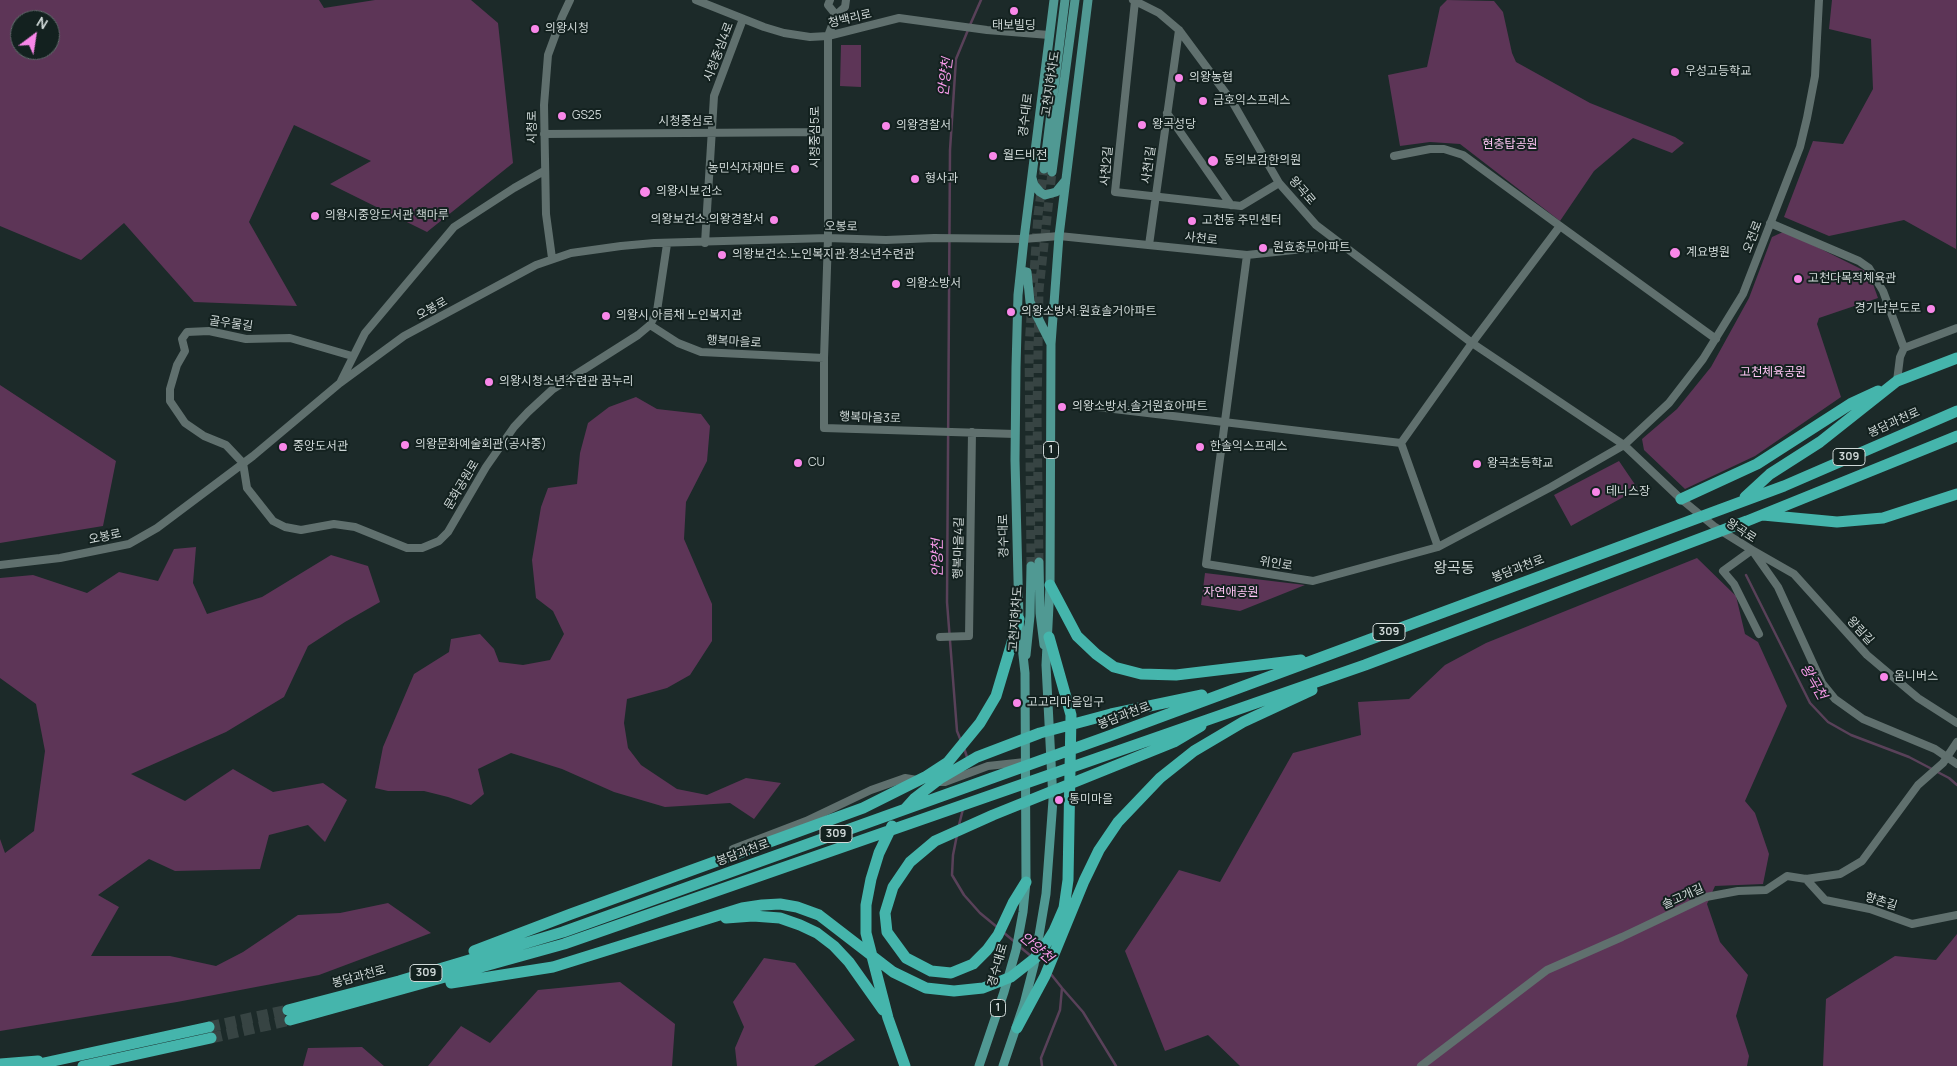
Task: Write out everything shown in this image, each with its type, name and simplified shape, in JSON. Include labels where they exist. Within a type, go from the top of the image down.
[{"type":"highway","points":[[1681,499],[1757,464],[1852,403],[1897,381],[1957,358]]},
{"type":"highway","points":[[1741,501],[1770,474],[1820,442],[1897,381]]},
{"type":"highway","name":"봉담과천로","points":[[564,938],[1784,486],[1957,411]]},
{"type":"highway","name":"봉담과천로","points":[[289,1015],[564,938],[1365,665],[1746,522],[1957,436]]},
{"type":"highway","points":[[1763,515],[1837,522],[1883,518],[1957,494]]},
{"type":"highway","points":[[1050,585],[1077,636],[1096,654],[1114,667],[1141,674],[1176,675],[1320,658]]},
{"type":"highway","points":[[400,985],[571,914],[863,808],[926,777],[948,762],[980,723],[996,696],[1019,620]]},
{"type":"highway","points":[[400,985],[553,967],[742,908],[780,904],[797,907],[819,915],[893,972],[926,988],[954,991],[983,988],[1010,977],[1039,955],[1054,931],[1064,908],[1068,880],[1071,715],[1049,637]]},
{"type":"highway","points":[[1016,1028],[1045,976],[1084,881],[1099,850],[1118,822],[1160,778],[1194,751],[1243,722],[1365,665]]},
{"type":"highway","points":[[905,1066],[888,1018],[866,933],[866,905],[871,879],[880,852],[894,821],[921,793],[941,778],[977,757],[1040,733],[1111,714],[1240,686]]},
{"type":"highway","points":[[1026,882],[998,935],[973,964],[951,973],[931,971],[906,958],[887,932],[885,913],[892,887],[910,862],[935,841],[1174,742],[1222,714]]},
{"type":"highway","points":[[708,920],[753,916],[780,918],[817,933],[834,946],[849,962],[888,1018]]},
{"type":"highway","points":[[30,1066],[210,1032],[83,1066]]},
{"type":"highway","points":[[0,1064],[67,1058]]},
{"type":"main road","name":"경수대로","points":[[979,1066],[1016,950],[1026,882],[1024,673],[1019,620],[1015,434],[1016,367],[1020,278],[1024,238],[1054,0]]},
{"type":"main road","name":"고천지하차도","points":[[1065,0],[1048,170],[1075,0]]},
{"type":"main road","name":"1","points":[[1003,1066],[1034,965],[1046,894],[1053,800],[1046,666],[1049,637],[1050,585],[1051,344],[1059,236],[1088,0]]},
{"type":"main road","points":[[1031,175],[1034,185],[1045,195],[1056,192],[1065,181]]},
{"type":"main road","points":[[1020,278],[1024,271],[1027,272],[1030,302],[1051,344]]},
{"type":"main road","name":"고천지하차도","points":[[1024,673],[1035,564],[1046,666]]},
{"type":"street","name":"시청로","points":[[552,258],[546,214],[544,105],[548,55],[570,0]]},
{"type":"street","name":"청백리로","points":[[696,0],[784,33],[810,37],[828,36],[899,18],[987,30],[1049,35]]},
{"type":"street","points":[[830,0],[828,5],[836,15]]},
{"type":"street","points":[[828,36],[836,15],[845,7],[846,0]]},
{"type":"street","name":"오전로","points":[[1624,445],[1669,403],[1703,360],[1743,294],[1800,147],[1808,118],[1815,76],[1819,0]]},
{"type":"street","name":"왕곡로","points":[[1134,1],[1159,13],[1179,30],[1233,103],[1279,183],[1316,225],[1472,343],[1624,445],[1681,499],[1715,527],[1752,550],[1778,587],[1804,640],[1822,683],[1835,699],[1863,718],[1907,736],[1946,760],[1957,764]]},
{"type":"street","name":"사천2길","points":[[1134,1],[1115,192],[1241,206],[1279,183]]},
{"type":"street","name":"시청중심4로","points":[[706,243],[714,96],[744,19]]},
{"type":"street","name":"사천1길","points":[[1149,245],[1179,30]]},
{"type":"street","name":"시청중심5로","points":[[828,36],[828,238]]},
{"type":"street","points":[[1167,113],[1232,205]]},
{"type":"street","name":"시청중심로","points":[[544,134],[828,132]]},
{"type":"street","points":[[1394,156],[1437,149],[1444,149],[1463,155],[1716,339]]},
{"type":"street","points":[[340,382],[365,333],[454,227],[544,171]]},
{"type":"street","points":[[1770,223],[1851,257],[1869,268],[1883,291],[1904,348],[1900,357],[1897,381]]},
{"type":"street","points":[[1401,442],[1472,343],[1560,226]]},
{"type":"street","points":[[1024,238],[1059,236]]},
{"type":"street","name":"사천로","points":[[1059,236],[1247,255],[1341,245]]},
{"type":"street","name":"오봉로","points":[[0,566],[60,558],[129,544],[158,528],[243,463],[340,382],[404,336],[552,258],[621,246],[667,244],[828,238],[886,240],[1024,238]]},
{"type":"street","name":"행복마을3로","points":[[828,238],[824,428],[1015,434]]},
{"type":"street","name":"문화공원로","points":[[243,463],[247,488],[273,521],[285,526],[301,530],[334,524],[355,527],[407,548],[422,548],[439,541],[448,532],[486,467],[514,427],[528,412],[553,389],[638,336],[650,324],[657,312],[667,244]]},
{"type":"street","name":"위인로","points":[[1247,255],[1206,564],[1313,581],[1438,547],[1551,488],[1624,445]]},
{"type":"street","name":"행복마을로","points":[[650,324],[678,343],[702,352],[824,358]]},
{"type":"street","points":[[1904,348],[1957,328]]},
{"type":"street","name":"골우물길","points":[[243,463],[226,445],[204,436],[185,423],[170,401],[170,389],[177,366],[185,351],[182,339],[187,332],[208,331],[246,339],[290,338],[352,356]]},
{"type":"street","points":[[1080,405],[1401,442]]},
{"type":"street","name":"행복마을4길","points":[[940,637],[969,636],[972,432]]},
{"type":"street","points":[[1401,442],[1438,547]]},
{"type":"street","points":[[1752,550],[1723,571],[1734,584],[1759,634]]},
{"type":"street","name":"왕림길","points":[[1752,550],[1794,574],[1867,655],[1918,698],[1957,723]]},
{"type":"street","name":"솔고개길","points":[[1421,1066],[1547,970],[1706,897],[1738,890],[1766,890],[1787,876],[1806,879],[1840,874],[1862,860],[1921,782],[1946,760],[1957,742]]},
{"type":"street","points":[[626,891],[660,876],[806,821],[871,790],[905,778],[925,782],[945,782],[988,766],[1025,762]]},
{"type":"street","name":"향촌길","points":[[1806,879],[1825,900],[1870,909],[1912,924],[1957,915]]},
{"type":"green space","points":[[0,0],[319,0],[324,8],[375,0],[471,0],[498,23],[513,163],[427,232],[330,184],[371,161],[294,125],[249,222],[297,306],[194,302],[124,223],[81,260],[0,226]]},
{"type":"green space","name":"현충탑공원","points":[[1447,0],[1494,1],[1503,12],[1512,53],[1516,62],[1590,103],[1675,137],[1684,143],[1672,153],[1633,138],[1594,171],[1560,221],[1460,144],[1430,142],[1400,146],[1388,75],[1427,67],[1440,7]]},
{"type":"green space","points":[[1832,0],[1957,0],[1956,249],[1904,220],[1829,236],[1784,217],[1813,141],[1843,144],[1873,89],[1871,39],[1829,29]]},
{"type":"green space","points":[[841,45],[861,45],[861,87],[840,86]]},
{"type":"green space","name":"고천체육공원","points":[[1785,231],[1869,273],[1878,298],[1819,318],[1817,324],[1841,397],[1755,456],[1685,489],[1644,450],[1642,439],[1677,409],[1711,367],[1749,298],[1772,237]]},
{"type":"green space","points":[[0,385],[116,461],[103,526],[0,543]]},
{"type":"green space","points":[[636,397],[657,409],[701,414],[710,426],[707,461],[686,502],[684,539],[712,604],[712,641],[690,675],[667,688],[627,699],[624,723],[628,748],[641,765],[677,789],[707,795],[746,778],[781,783],[754,819],[730,803],[665,807],[614,792],[562,769],[511,753],[478,769],[484,794],[471,805],[424,791],[388,791],[375,788],[383,747],[414,674],[449,652],[451,639],[480,634],[494,649],[499,662],[523,665],[550,660],[564,634],[553,611],[536,598],[532,560],[541,507],[548,488],[577,484],[580,453],[588,423],[609,407]]},
{"type":"green space","name":"테니스장","points":[[1619,461],[1638,489],[1571,526],[1554,495]]},
{"type":"green space","points":[[196,547],[193,583],[207,614],[262,597],[331,555],[368,566],[380,602],[308,646],[284,697],[226,732],[131,774],[185,801],[233,769],[273,792],[323,783],[347,800],[325,842],[308,825],[269,835],[260,869],[175,871],[149,859],[98,895],[119,907],[91,956],[170,956],[216,966],[243,952],[298,915],[340,913],[388,903],[431,933],[319,975],[177,1002],[0,1031],[0,839],[5,853],[34,831],[45,751],[36,704],[0,678],[0,578],[33,575],[87,593],[119,572],[158,581],[174,549]]},
{"type":"green space","points":[[1697,558],[1736,596],[1745,634],[1758,642],[1787,706],[1745,801],[1755,813],[1769,854],[1763,884],[1715,886],[1707,904],[1720,942],[1748,975],[1736,1016],[1749,1056],[1747,1066],[1240,1066],[1208,1035],[1165,1051],[1125,951],[1179,870],[1220,882],[1293,753],[1361,735],[1358,702],[1409,699],[1445,665],[1486,643]]},
{"type":"green space","name":"자연애공원","points":[[1205,573],[1305,585],[1240,611],[1201,605]]},
{"type":"green space","points":[[1957,934],[1957,1066],[1823,1066],[1826,999],[1895,956],[1936,960]]},
{"type":"green space","points":[[764,958],[795,963],[855,1040],[814,1066],[737,1066],[735,1048],[744,1027],[733,1002]]},
{"type":"green space","points":[[620,982],[675,1024],[672,1066],[428,1066],[461,1026],[490,1043],[538,990]]},
{"type":"green space","points":[[362,1047],[384,1066],[303,1066],[308,1048]]},
{"type":"waterway","name":"안양천","points":[[970,25],[981,0]]},
{"type":"waterway","name":"안양천","points":[[961,741],[957,731],[947,602],[950,150],[956,59],[968,30]]},
{"type":"waterway","name":"왕곡천","points":[[1746,575],[1810,703],[1828,722],[1851,735],[1909,757],[1949,778],[1957,785]]},
{"type":"waterway","name":"안양천","points":[[964,748],[968,760]]},
{"type":"waterway","name":"안양천","points":[[959,825],[963,809]]},
{"type":"waterway","name":"안양천","points":[[957,835],[952,875],[964,895],[980,913],[997,927]]},
{"type":"waterway","name":"안양천","points":[[1003,932],[1016,943]]},
{"type":"waterway","name":"안양천","points":[[1020,947],[1031,956]]},
{"type":"waterway","name":"안양천","points":[[1042,1066],[1041,1058],[1060,1010],[1062,988],[1050,973]]},
{"type":"waterway","points":[[1062,988],[1083,1012],[1116,1066]]},
{"type":"tunnel","points":[[1031,566],[1029,346],[1038,215],[1044,169]]},
{"type":"tunnel","points":[[1039,562],[1037,413],[1039,290],[1052,172]]},
{"type":"tunnel","points":[[209,1027],[288,1010]]},
{"type":"tunnel","points":[[211,1038],[290,1020]]},
{"type":"place","name":"태보빌딩","points":[[1014,11]]},
{"type":"place","name":"의왕시청","points":[[535,29]]},
{"type":"place","name":"우성고등학교","points":[[1675,72]]},
{"type":"place","name":"의왕농협","points":[[1179,78]]},
{"type":"place","name":"금호익스프레스","points":[[1203,101]]},
{"type":"place","name":"GS25","points":[[562,116]]},
{"type":"place","name":"왕곡성당","points":[[1142,125]]},
{"type":"place","name":"의왕경찰서","points":[[886,126]]},
{"type":"place","name":"월드비전","points":[[993,156]]},
{"type":"place","name":"동의보감한의원","points":[[1213,161]]},
{"type":"place","name":"농민식자재마트","points":[[795,169]]},
{"type":"place","name":"형사과","points":[[915,179]]},
{"type":"place","name":"의왕시보건소","points":[[645,192]]},
{"type":"place","name":"의왕시중앙도서관 책마루","points":[[315,216]]},
{"type":"place","name":"의왕보건소.의왕경찰서","points":[[774,220]]},
{"type":"place","name":"고천동 주민센터","points":[[1192,221]]},
{"type":"place","name":"원효충무아파트","points":[[1263,248]]},
{"type":"place","name":"계요병원","points":[[1675,253]]},
{"type":"place","name":"의왕보건소.노인복지관.청소년수련관","points":[[722,255]]},
{"type":"place","name":"고천다목적체육관","points":[[1798,279]]},
{"type":"place","name":"의왕소방서","points":[[896,284]]},
{"type":"place","name":"경기남부도로","points":[[1931,309]]},
{"type":"place","name":"의왕소방서.원효솔거아파트","points":[[1011,312]]},
{"type":"place","name":"의왕시 아름채 노인복지관","points":[[606,316]]},
{"type":"place","name":"의왕시청소년수련관 꿈누리","points":[[489,382]]},
{"type":"place","name":"의왕소방서.솔거원효아파트","points":[[1062,407]]},
{"type":"place","name":"의왕문화예술회관(공사중)","points":[[405,445]]},
{"type":"place","name":"중앙도서관","points":[[283,447]]},
{"type":"place","name":"한솔익스프레스","points":[[1200,447]]},
{"type":"place","name":"CU","points":[[798,463]]},
{"type":"place","name":"왕곡초등학교","points":[[1477,464]]},
{"type":"place","name":"테니스장","points":[[1596,492]]},
{"type":"place","name":"옴니버스","points":[[1884,677]]},
{"type":"place","name":"고고리마을입구","points":[[1017,703]]},
{"type":"place","name":"통미마을","points":[[1059,800]]},
{"type":"district","name":"왕곡동","points":[[1454,569]]}]
